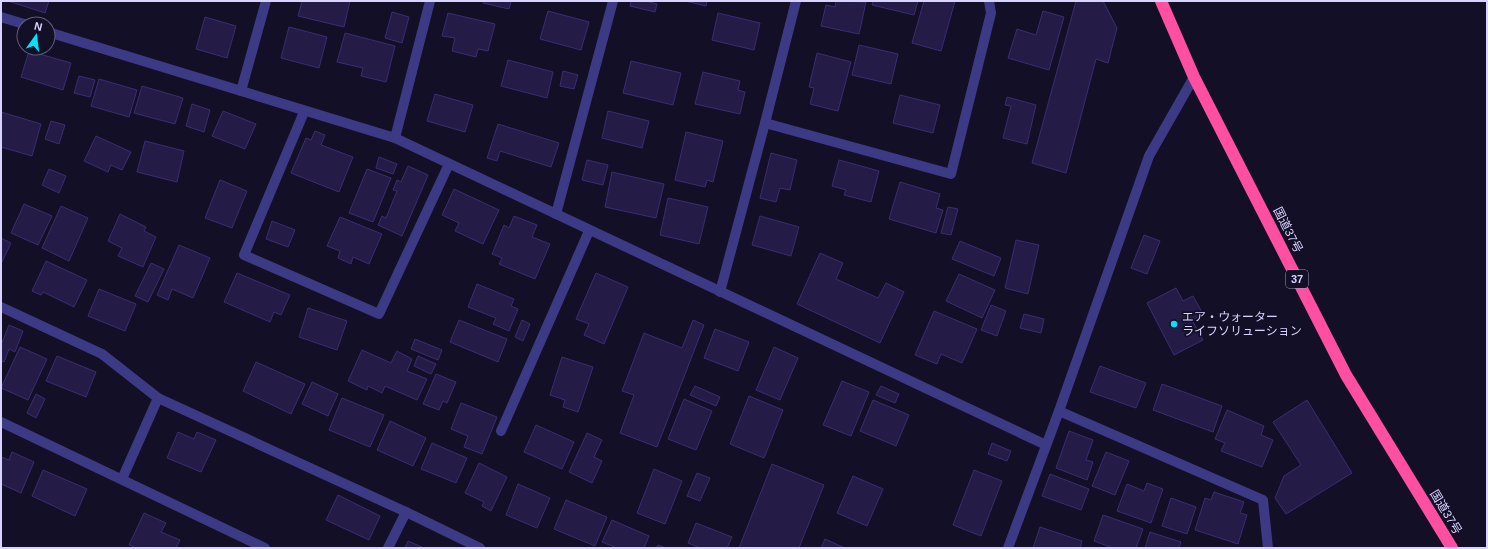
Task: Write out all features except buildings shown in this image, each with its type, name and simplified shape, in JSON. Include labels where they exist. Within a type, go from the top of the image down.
[{"type":"highway","name":"国道37号","points":[[1161,1],[1194,77],[1346,375],[1452,548]]},
{"type":"street","points":[[241,91],[266,1]]},
{"type":"street","points":[[395,138],[430,1]]},
{"type":"street","points":[[556,214],[613,1]]},
{"type":"street","points":[[720,292],[766,123],[796,1]]},
{"type":"street","points":[[766,123],[951,174],[991,12],[989,1]]},
{"type":"street","points":[[1,17],[16,22]]},
{"type":"street","points":[[56,34],[241,91],[304,112],[395,138],[589,231],[1046,445]]},
{"type":"street","points":[[1008,548],[1059,411],[1149,156],[1194,77]]},
{"type":"street","points":[[304,112],[244,255],[379,314],[449,164]]},
{"type":"street","points":[[501,431],[589,231]]},
{"type":"street","points":[[1,307],[102,354],[158,398],[406,512],[480,548]]},
{"type":"street","points":[[122,479],[158,398]]},
{"type":"street","points":[[1059,411],[1263,500],[1268,548]]},
{"type":"street","points":[[1,422],[265,548]]},
{"type":"street","points":[[388,548],[406,512]]},
{"type":"place","name":"エア・ウォーター ライフソリューション","points":[[1174,324]]}]
